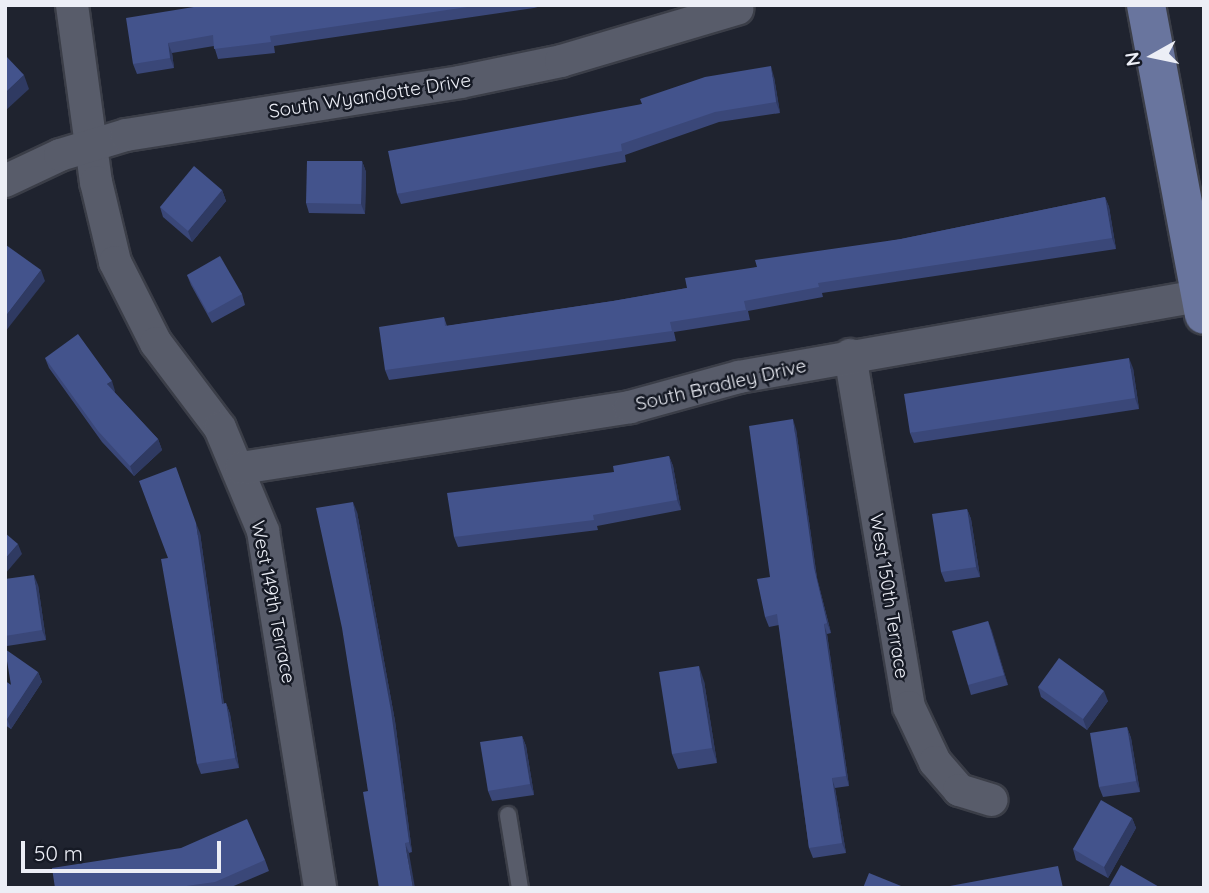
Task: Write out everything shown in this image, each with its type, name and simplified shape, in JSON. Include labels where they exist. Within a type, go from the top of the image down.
[{"type":"main road","points":[[1146,5],[1202,295]]},
{"type":"street","name":"West 149th Terrace","points":[[72,5],[103,218],[134,308],[220,428],[241,468],[263,531],[320,888]]},
{"type":"street","name":"South Wyandotte Drive","points":[[5,181],[24,169],[126,135],[460,82],[561,61],[737,9]]},
{"type":"street","name":"South Bradley Drive","points":[[241,468],[629,407],[739,377],[850,355],[1202,295]]},
{"type":"street","name":"West 150th Terrace","points":[[850,355],[909,708],[935,762],[959,790],[991,800]]},
{"type":"lane","points":[[508,815],[520,888]]},
{"type":"building","points":[[206,5],[481,5],[270,36],[271,42],[214,49],[213,35],[168,43],[170,58],[133,64],[126,18]]},
{"type":"building","points":[[5,55],[24,75],[5,93]]},
{"type":"building","points":[[771,66],[776,102],[715,112],[621,144],[622,151],[397,194],[388,151],[642,104],[640,99],[705,77]]},
{"type":"building","points":[[307,161],[362,161],[361,204],[306,203]]},
{"type":"building","points":[[194,166],[222,190],[188,231],[160,207]]},
{"type":"building","points":[[1105,197],[1112,238],[818,283],[819,287],[744,301],[746,310],[670,322],[672,331],[385,370],[379,327],[444,317],[445,326],[687,288],[685,278],[757,267],[755,260],[901,239]]},
{"type":"building","points":[[6,245],[41,270],[5,317],[5,247]]},
{"type":"building","points":[[220,256],[242,294],[208,313],[187,275]]},
{"type":"building","points":[[78,334],[112,381],[107,384],[158,439],[130,466],[98,431],[45,358]]},
{"type":"building","points":[[1129,358],[1135,398],[910,433],[904,394]]},
{"type":"building","points":[[793,419],[814,568],[827,623],[824,624],[846,776],[832,778],[842,843],[809,848],[777,614],[765,617],[757,579],[770,577],[749,426]]},
{"type":"building","points":[[669,456],[677,500],[593,515],[594,520],[454,537],[447,493],[614,472],[613,466]]},
{"type":"building","points":[[176,467],[196,523],[222,704],[226,703],[235,758],[197,764],[161,559],[168,558],[139,481]]},
{"type":"building","points":[[353,502],[391,711],[409,842],[405,843],[413,888],[379,888],[363,792],[368,791],[342,628],[316,508]]},
{"type":"building","points":[[967,509],[976,567],[941,572],[932,514]]},
{"type":"building","points":[[5,533],[18,544],[5,559]]},
{"type":"building","points":[[34,575],[42,630],[5,636],[5,579]]},
{"type":"building","points":[[988,621],[1004,675],[968,685],[952,631]]},
{"type":"building","points":[[5,649],[38,672],[7,719],[5,681],[11,685]]},
{"type":"building","points":[[1059,658],[1104,691],[1083,719],[1038,687]]},
{"type":"building","points":[[699,666],[712,748],[672,754],[659,672]]},
{"type":"building","points":[[1127,727],[1136,781],[1099,787],[1090,733]]},
{"type":"building","points":[[522,736],[530,784],[488,791],[480,742]]},
{"type":"building","points":[[1101,800],[1132,818],[1104,867],[1073,849]]},
{"type":"building","points":[[247,819],[265,860],[215,882],[172,888],[55,888],[52,868],[181,848]]},
{"type":"building","points":[[1121,865],[1161,888],[1108,888]]},
{"type":"building","points":[[1058,866],[1063,888],[939,888]]},
{"type":"building","points":[[869,873],[906,888],[863,888]]}]
